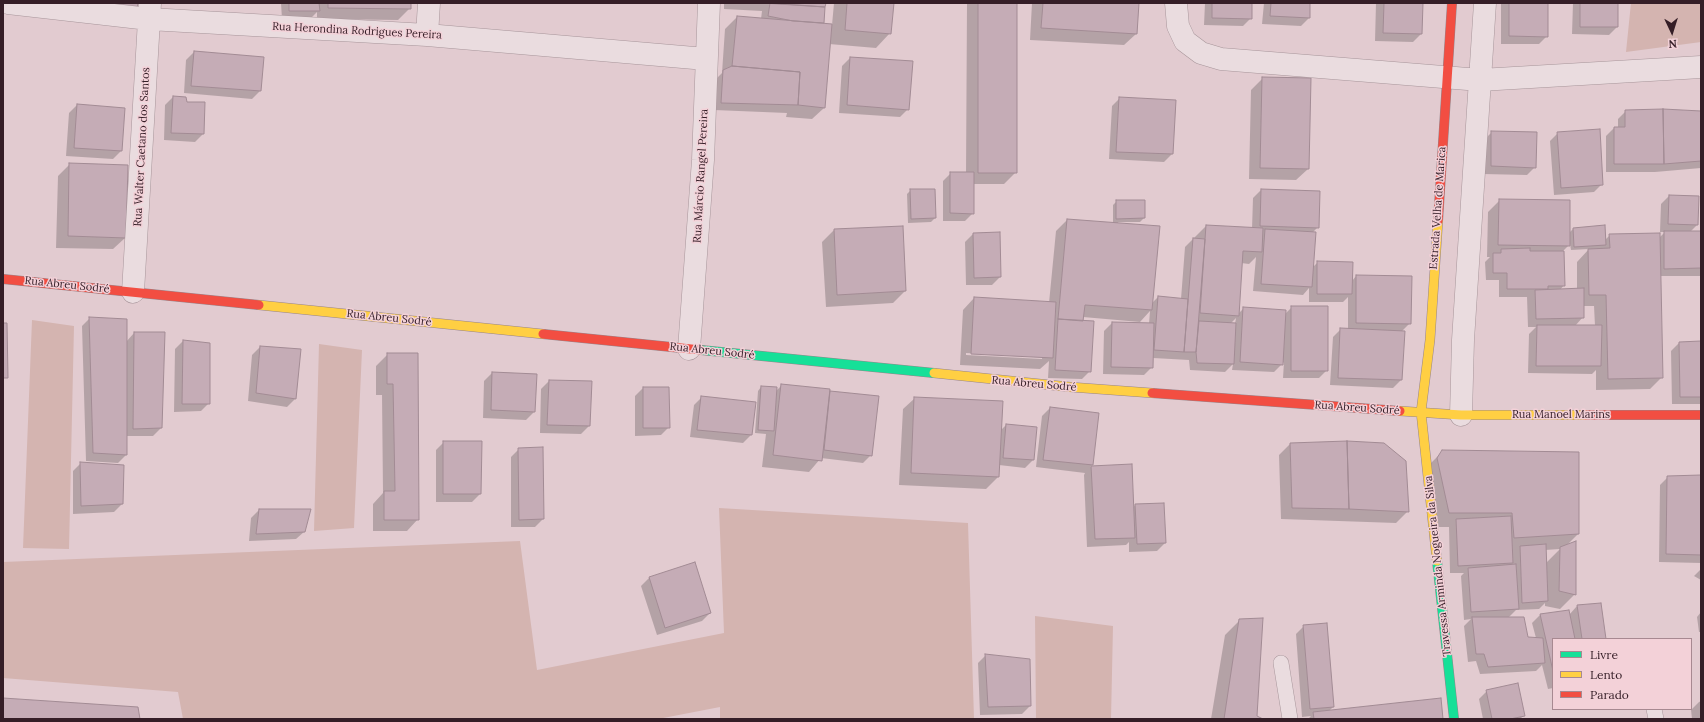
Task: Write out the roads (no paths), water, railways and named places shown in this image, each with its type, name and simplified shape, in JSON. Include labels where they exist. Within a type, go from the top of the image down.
[{"type":"main road","name":"Estrada Velha de Marica","points":[[1422,412],[1430,340],[1452,3]]},
{"type":"main road","name":"Rua Abreu Sodré","points":[[3,279],[1070,388],[1422,412]]},
{"type":"main road","name":"Rua Manoel Marins","points":[[1422,412],[1461,415],[1701,415]]},
{"type":"main road","name":"Travessa Arminda Nogueira da Silva","points":[[1422,412],[1454,719]]},
{"type":"street","name":"Rua Herondina Rodrigues Pereira","points":[[8,3],[150,11],[706,60]]},
{"type":"street","points":[[427,35],[429,3]]},
{"type":"street","name":"Rua Márcio Rangel Pereira","points":[[689,349],[703,160],[709,3]]},
{"type":"street","points":[[1176,3],[1178,26],[1185,41],[1201,53],[1221,59],[1480,80],[1701,67]]},
{"type":"street","points":[[1461,415],[1464,333],[1485,3]]},
{"type":"street","name":"Rua Walter Caetano dos Santos","points":[[133,292],[150,11]]},
{"type":"lane","points":[[1281,663],[1290,719]]}]
